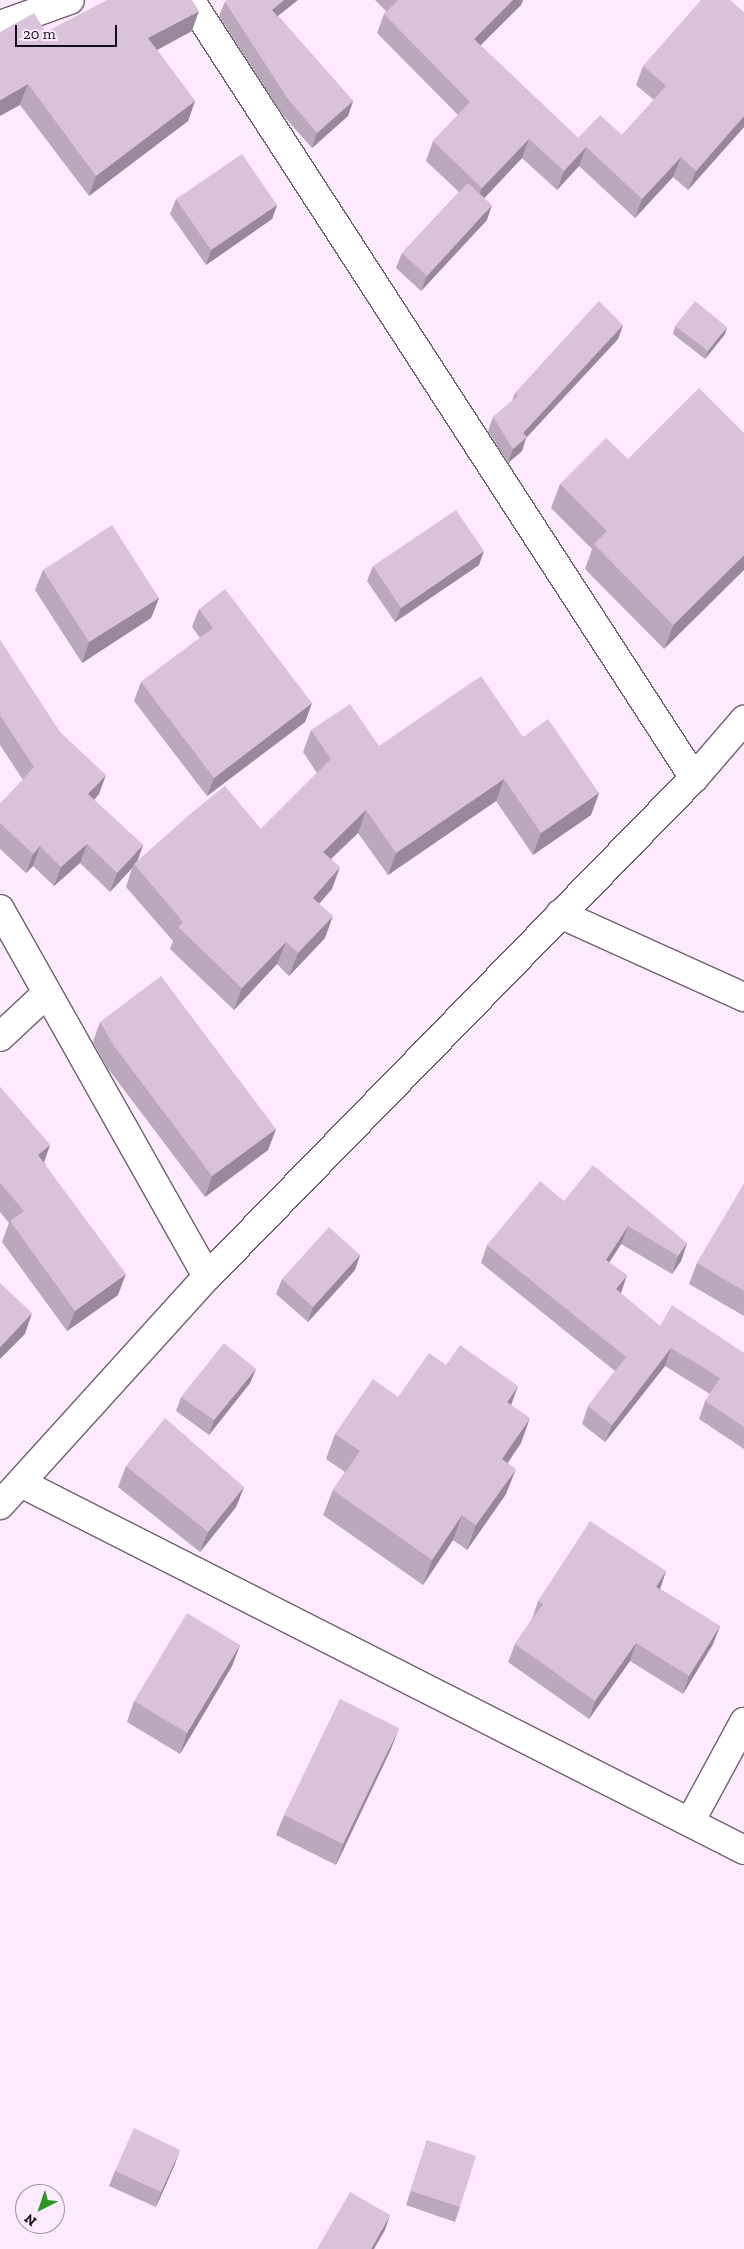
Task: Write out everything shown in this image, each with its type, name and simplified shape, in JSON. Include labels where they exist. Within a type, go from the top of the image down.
[{"type":"street","points":[[0,25],[70,0]]},
{"type":"street","points":[[190,0],[694,778]]},
{"type":"street","points":[[0,1505],[206,1277],[694,778],[744,720]]},
{"type":"street","points":[[0,909],[206,1277]]},
{"type":"street","points":[[560,914],[744,997]]},
{"type":"street","points":[[0,1037],[47,993]]},
{"type":"street","points":[[21,1483],[744,1850]]},
{"type":"street","points":[[690,1822],[744,1722]]},
{"type":"building","points":[[107,0],[192,0],[199,11],[148,38],[195,101],[96,176],[28,84],[0,100],[0,32],[34,13],[46,32]]},
{"type":"building","points":[[227,0],[284,0],[272,10],[353,101],[317,133],[288,99],[225,2]]},
{"type":"building","points":[[398,0],[513,0],[474,39],[578,138],[600,115],[622,135],[666,86],[643,66],[701,0],[730,0],[744,12],[744,116],[696,171],[681,157],[642,199],[586,147],[564,171],[529,139],[482,188],[433,141],[470,102],[384,14]]},
{"type":"building","points":[[242,154],[277,205],[211,250],[176,199]]},
{"type":"building","points":[[468,183],[492,205],[427,276],[402,253]]},
{"type":"building","points":[[599,301],[623,325],[523,433],[527,437],[513,449],[493,417],[518,396],[515,393]]},
{"type":"building","points":[[695,301],[727,327],[708,351],[675,326]]},
{"type":"building","points":[[699,388],[744,433],[744,555],[673,625],[594,544],[607,531],[560,484],[606,438],[628,459]]},
{"type":"building","points":[[456,510],[484,551],[401,608],[373,566]]},
{"type":"building","points":[[112,525],[159,598],[89,642],[43,570]]},
{"type":"building","points":[[225,589],[312,703],[214,778],[141,682],[213,628],[199,609]]},
{"type":"building","points":[[0,640],[60,732],[106,775],[88,794],[143,845],[117,873],[87,844],[61,867],[40,846],[33,854],[0,823],[0,804],[34,767],[0,715]]},
{"type":"building","points":[[481,676],[523,737],[548,719],[599,793],[541,833],[504,779],[396,853],[366,810],[323,852],[340,867],[313,898],[333,916],[298,953],[286,942],[242,988],[178,927],[183,922],[134,864],[225,786],[261,829],[331,759],[311,730],[350,704],[379,746]]},
{"type":"building","points":[[161,976],[276,1129],[212,1176],[114,1046],[100,1022]]},
{"type":"building","points":[[0,1087],[50,1145],[38,1155],[126,1274],[75,1311],[10,1221],[24,1211],[0,1183]]},
{"type":"building","points":[[593,1165],[687,1243],[678,1256],[628,1226],[606,1260],[627,1275],[616,1289],[660,1326],[672,1305],[744,1353],[744,1427],[705,1401],[720,1378],[671,1348],[612,1425],[588,1406],[626,1357],[487,1245],[540,1181],[564,1201]]},
{"type":"building","points":[[744,1184],[744,1291],[697,1263]]},
{"type":"building","points":[[329,1227],[360,1255],[313,1307],[282,1279]]},
{"type":"building","points":[[0,1283],[32,1313],[0,1347]]},
{"type":"building","points":[[224,1343],[256,1369],[214,1420],[181,1397]]},
{"type":"building","points":[[460,1345],[518,1386],[507,1402],[530,1418],[502,1459],[516,1469],[476,1525],[462,1515],[432,1560],[333,1490],[360,1451],[335,1434],[373,1379],[398,1397],[429,1353],[446,1365]]},
{"type":"building","points":[[165,1418],[244,1487],[208,1532],[126,1466]]},
{"type":"building","points":[[590,1521],[666,1571],[656,1587],[720,1626],[689,1676],[636,1643],[595,1701],[515,1644],[543,1604],[538,1601]]},
{"type":"building","points":[[187,1613],[240,1645],[187,1733],[134,1701]]},
{"type":"building","points":[[340,1699],[399,1728],[343,1844],[284,1815]]},
{"type":"building","points":[[134,2128],[180,2150],[161,2192],[115,2171]]},
{"type":"building","points":[[427,2140],[476,2156],[460,2207],[411,2191]]},
{"type":"building","points":[[350,2192],[390,2215],[371,2249],[317,2249]]}]
